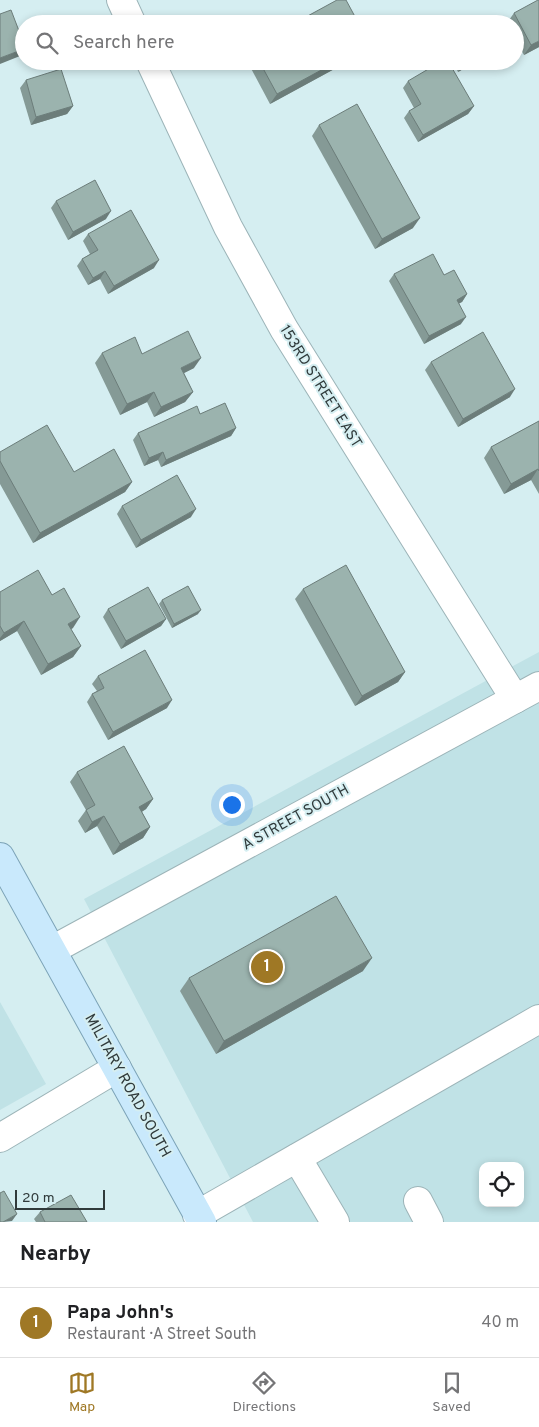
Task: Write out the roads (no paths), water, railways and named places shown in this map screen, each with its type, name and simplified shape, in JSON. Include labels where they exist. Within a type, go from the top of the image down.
[{"type":"main road","name":"MILITARY ROAD SOUTH","points":[[0,857],[200,1218]]},
{"type":"street","points":[[121,0],[128,15]]},
{"type":"street","name":"153RD STREET EAST","points":[[154,70],[228,227],[284,329],[515,699]]},
{"type":"street","name":"A STREET SOUTH","points":[[52,950],[539,686]]},
{"type":"street","points":[[200,1218],[297,1158],[539,1019]]},
{"type":"street","points":[[0,1138],[117,1068]]},
{"type":"street","points":[[297,1158],[335,1222]]},
{"type":"place","name":"Papa John's","points":[[267,967]]}]
